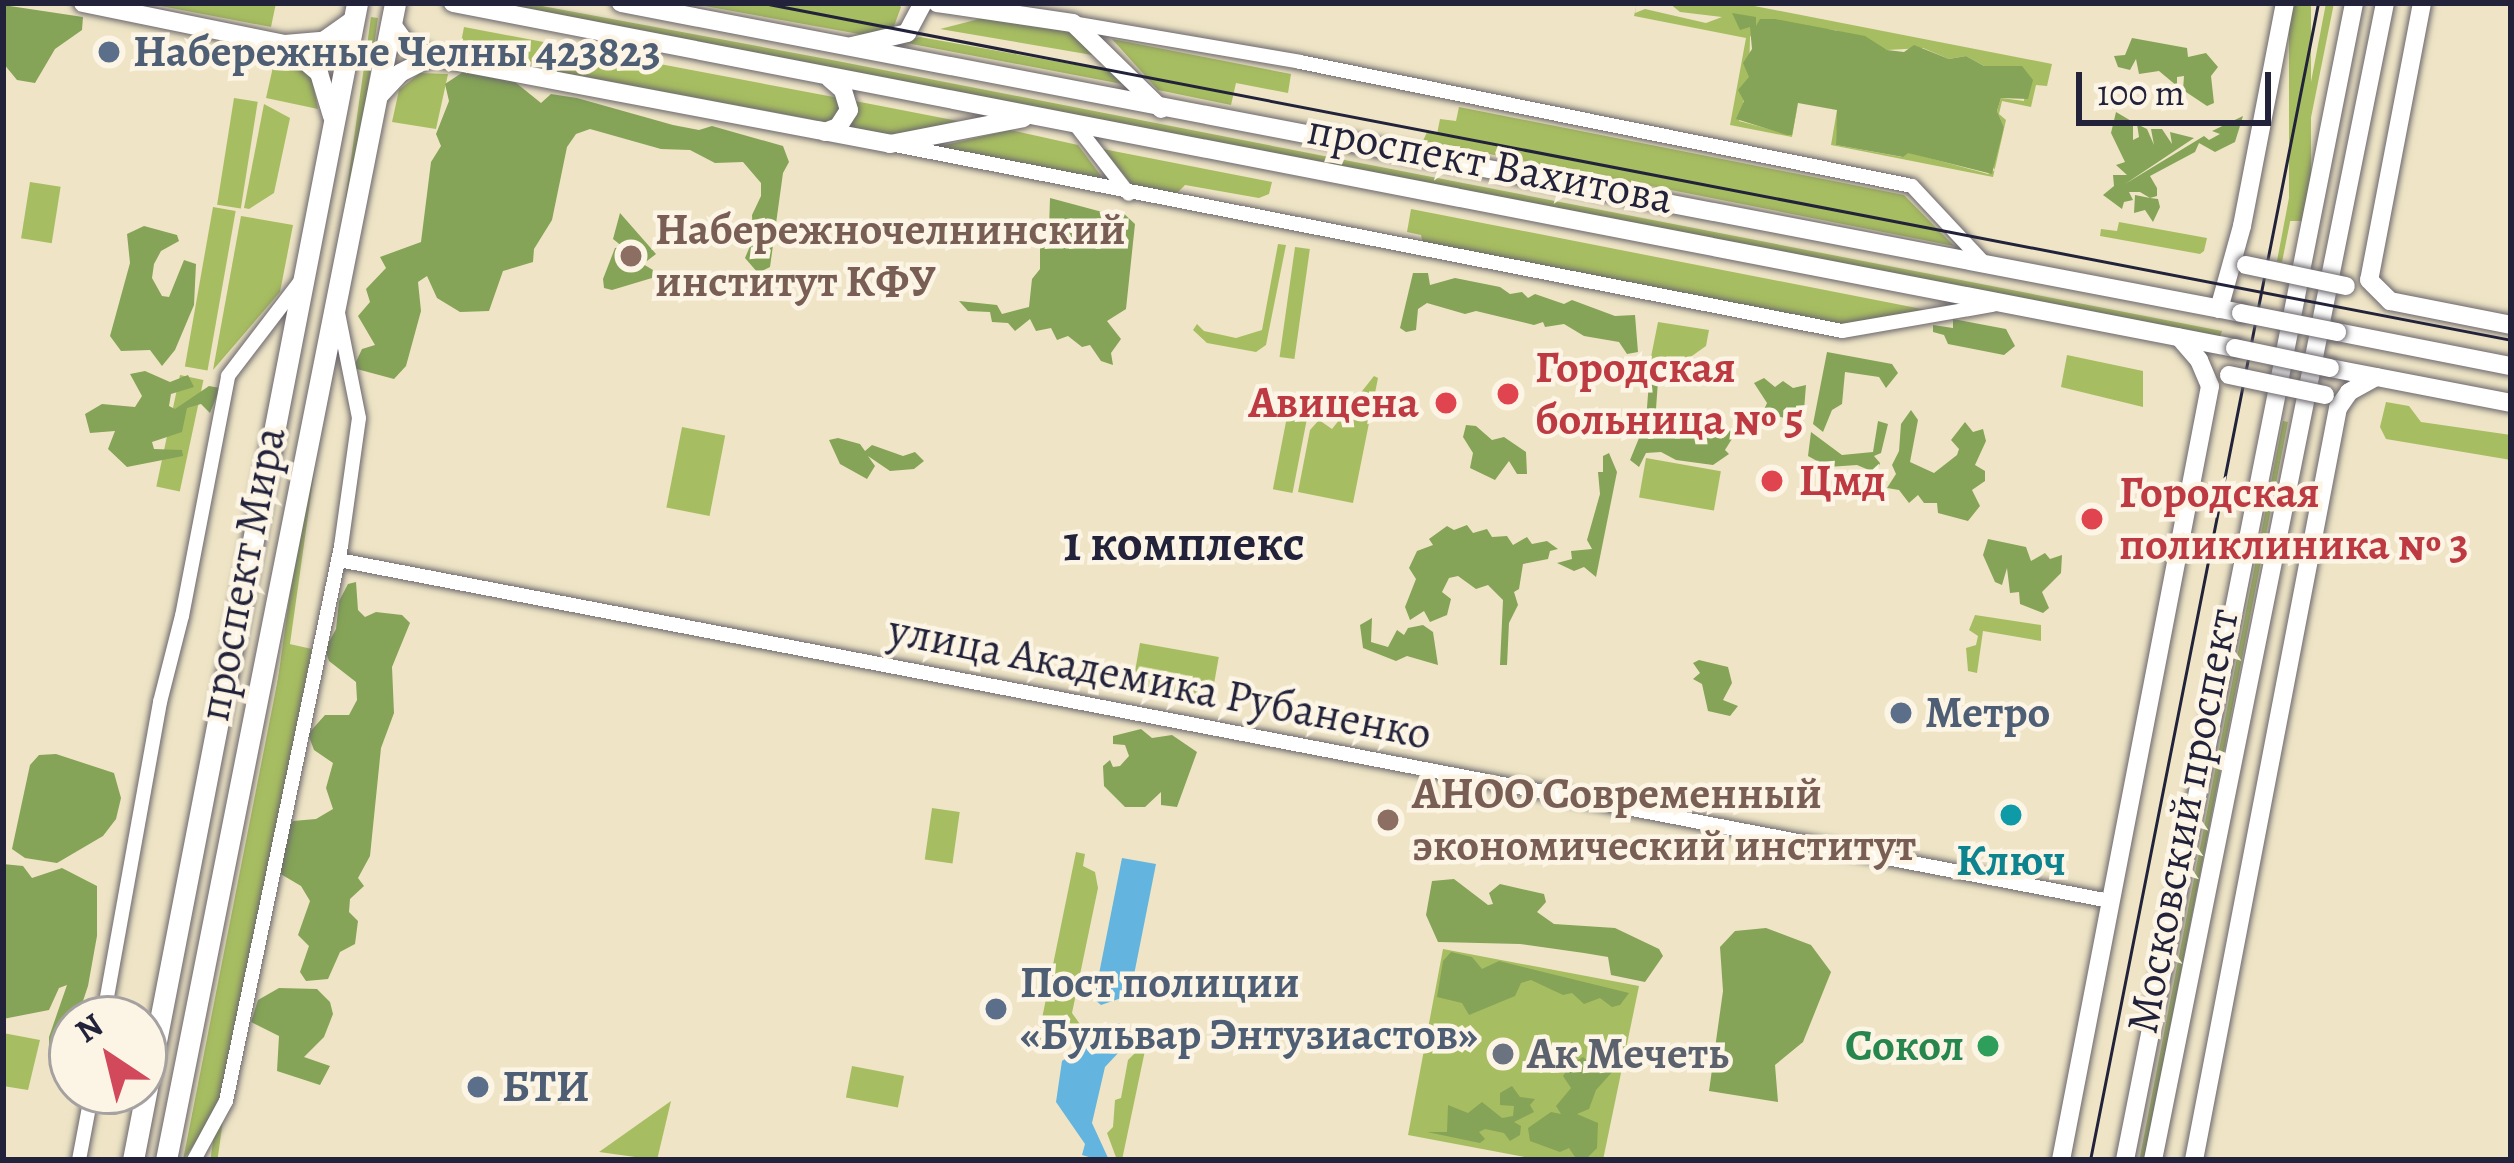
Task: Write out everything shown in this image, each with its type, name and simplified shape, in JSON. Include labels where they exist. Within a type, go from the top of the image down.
[{"type":"main road","points":[[83,3],[285,44],[323,41],[356,11]]},
{"type":"main road","name":"проспект Вахитова","points":[[453,3],[2511,403]]},
{"type":"main road","name":"проспект Вахитова","points":[[621,3],[2511,366]]},
{"type":"main road","points":[[842,48],[907,32],[923,3]]},
{"type":"main road","points":[[937,3],[1073,23],[1161,109]]},
{"type":"main road","points":[[2219,309],[2240,264],[2285,3]]},
{"type":"main road","name":"Московский проспект","points":[[2123,1157],[2354,3]]},
{"type":"main road","name":"Московский проспект","points":[[2153,1160],[2385,3]]},
{"type":"main road","points":[[2369,280],[2422,3]]},
{"type":"main road","name":"проспект Мира","points":[[134,1160],[356,11]]},
{"type":"main road","points":[[393,15],[406,44],[431,57],[890,144],[1034,116]]},
{"type":"main road","name":"проспект Мира","points":[[166,1160],[393,15]]},
{"type":"main road","points":[[285,44],[320,73],[332,121]]},
{"type":"main road","points":[[377,98],[409,66],[431,57]]},
{"type":"main road","points":[[825,132],[838,127],[849,110],[843,90],[829,78]]},
{"type":"main road","points":[[2240,264],[2346,286],[2369,280]]},
{"type":"main road","points":[[2369,280],[2390,301],[2511,325]]},
{"type":"main road","points":[[2061,1160],[2210,386],[2199,359],[2178,337]]},
{"type":"main road","points":[[2210,386],[2229,375],[2332,401],[2376,377]]},
{"type":"main road","points":[[2194,1160],[2332,401]]},
{"type":"street","points":[[1073,23],[1300,62],[1912,186],[1983,262]]},
{"type":"street","points":[[1075,124],[1129,194]]},
{"type":"street","points":[[890,144],[1842,331],[2002,303]]},
{"type":"street","points":[[108,995],[156,725],[228,376],[302,279]]},
{"type":"street","points":[[194,1160],[226,1101],[339,560],[359,418],[339,325],[338,289]]},
{"type":"street","name":"улица Академика Рубаненко","points":[[339,560],[1860,857],[2110,901]]},
{"type":"street","points":[[79,1160],[87,1115]]},
{"type":"green space","points":[[145,3],[276,3],[271,27]]},
{"type":"green space","points":[[492,3],[526,3],[832,60],[2222,331],[2220,337]]},
{"type":"green space","points":[[688,3],[898,3],[901,7],[893,29],[870,36]]},
{"type":"green space","points":[[1637,3],[1635,13],[1645,9],[1706,23],[1722,17],[1680,12],[1669,3],[1739,3],[2052,64],[2047,86],[2036,85],[2031,107],[2002,101],[1999,114],[2006,120],[1995,169],[1991,163],[2004,127],[1997,111],[2001,98],[2024,101],[2026,73],[1984,66],[1966,56],[1949,59],[1923,48],[1887,50],[1835,30],[1758,25],[1750,37],[1749,78],[1739,121],[1791,135],[1798,103],[1792,137],[1730,125],[1746,38],[1634,16]]},
{"type":"green space","points":[[2289,3],[2311,3],[2311,221],[2289,221]]},
{"type":"green space","points":[[2326,3],[2334,3],[2282,262],[2277,261]]},
{"type":"green space","points":[[3,5],[83,17],[82,30],[55,49],[35,83],[17,80],[3,63]]},
{"type":"green space","points":[[1732,13],[1756,17],[1756,26],[1760,19],[1775,19],[1865,36],[1887,50],[1904,52],[1914,45],[1949,59],[1966,56],[1984,66],[2022,66],[2033,80],[2028,99],[2001,98],[1997,111],[2004,127],[1992,174],[1908,153],[1903,157],[1836,145],[1837,110],[1798,103],[1792,135],[1787,135],[1736,119],[1744,101],[1738,90],[1749,77],[1743,63],[1752,49],[1750,27],[1740,30]]},
{"type":"green space","points":[[371,17],[378,18],[217,1160],[210,1160]]},
{"type":"green space","points":[[987,17],[1071,32],[1098,56],[940,29]]},
{"type":"green space","points":[[464,27],[839,98],[842,103],[831,123],[459,53]]},
{"type":"green space","points":[[920,37],[1110,71],[1122,84],[901,42]]},
{"type":"green space","points":[[2132,38],[2187,48],[2188,57],[2206,53],[2218,67],[2211,76],[2214,103],[2207,106],[2183,90],[2184,76],[2177,77],[2177,86],[2159,71],[2139,74],[2136,59],[2130,70],[2118,67],[2114,56],[2125,55]]},
{"type":"green space","points":[[1112,39],[1291,74],[1288,93],[1236,83],[1231,105],[1158,90]]},
{"type":"green space","points":[[275,58],[310,70],[318,109],[266,98]]},
{"type":"green space","points":[[466,70],[515,82],[541,103],[551,94],[577,98],[673,125],[699,130],[712,126],[783,146],[789,162],[783,173],[770,267],[758,273],[745,258],[753,239],[752,215],[761,183],[743,162],[715,163],[690,150],[661,149],[590,129],[576,134],[567,147],[552,220],[534,249],[533,262],[503,271],[489,311],[460,312],[437,298],[427,276],[418,282],[421,311],[406,366],[394,379],[353,368],[362,349],[375,345],[358,316],[370,302],[366,289],[386,268],[380,257],[421,242],[431,162],[441,146],[436,134],[449,101],[445,84]]},
{"type":"green space","points":[[420,73],[448,74],[436,129],[392,122],[399,90]]},
{"type":"green space","points":[[234,98],[258,102],[241,208],[217,205]]},
{"type":"green space","points":[[855,101],[958,121],[897,136],[848,127]]},
{"type":"green space","points":[[1798,103],[1838,110],[1836,145],[1902,157],[1907,152],[1988,174],[1995,170],[1993,177],[1831,145],[1837,110]]},
{"type":"green space","points":[[264,104],[290,118],[274,193],[249,209],[244,208]]},
{"type":"green space","points":[[1459,107],[1904,195],[1954,246],[1423,141],[1427,132],[1437,134],[1440,119],[1456,121]]},
{"type":"green space","points":[[2116,112],[2133,122],[2133,140],[2139,137],[2137,124],[2147,129],[2154,145],[2151,129],[2162,129],[2172,144],[2170,132],[2194,138],[2125,184],[2204,136],[2209,140],[2220,134],[2212,131],[2243,116],[2235,142],[2215,152],[2199,143],[2195,152],[2150,176],[2157,196],[2129,192],[2133,200],[2124,202],[2122,209],[2103,195],[2114,186],[2113,175],[2127,175],[2116,165],[2125,162],[2111,133]]},
{"type":"green space","points":[[1010,130],[1078,145],[1107,184],[937,147]]},
{"type":"green space","points":[[1103,149],[1272,182],[1269,194],[1259,198],[1185,185],[1175,195],[1136,190]]},
{"type":"green space","points":[[30,182],[61,187],[52,243],[21,238]]},
{"type":"green space","points":[[2135,195],[2158,199],[2160,207],[2153,222],[2145,210],[2134,213]]},
{"type":"green space","points":[[1050,198],[1106,213],[1121,211],[1135,224],[1126,309],[1107,321],[1121,339],[1111,353],[1113,365],[1101,361],[1090,345],[1082,347],[1068,336],[1057,340],[1051,328],[1036,331],[1030,319],[1015,331],[1008,323],[992,322],[990,312],[968,311],[959,301],[997,305],[1002,314],[1029,307],[1032,279],[1040,269],[1040,238],[1049,229]]},
{"type":"green space","points":[[213,207],[236,211],[208,371],[185,367]]},
{"type":"green space","points":[[1411,209],[1932,311],[1845,326],[1423,244],[1421,235],[1407,232]]},
{"type":"green space","points":[[620,213],[656,254],[643,264],[653,270],[652,278],[612,290],[604,288],[603,279],[615,248],[623,247],[613,239]]},
{"type":"green space","points":[[241,216],[293,225],[280,292],[213,370]]},
{"type":"green space","points":[[2119,222],[2207,238],[2204,251],[2100,236],[2101,229],[2117,231]]},
{"type":"green space","points":[[144,226],[177,235],[179,241],[161,251],[154,264],[152,278],[162,296],[169,297],[184,260],[196,264],[194,305],[175,350],[162,366],[150,350],[121,351],[110,336],[130,263],[127,234]]},
{"type":"green space","points":[[1278,244],[1286,245],[1266,345],[1256,352],[1207,343],[1193,330],[1197,324],[1204,331],[1236,338],[1262,330]]},
{"type":"green space","points":[[1295,247],[1310,249],[1294,359],[1280,357]]},
{"type":"green space","points":[[1413,273],[1428,273],[1430,285],[1455,278],[1500,287],[1510,294],[1522,292],[1528,298],[1535,294],[1564,304],[1572,300],[1615,316],[1635,315],[1638,352],[1627,354],[1619,342],[1584,336],[1564,324],[1545,327],[1543,322],[1534,325],[1476,311],[1465,314],[1427,303],[1418,309],[1416,330],[1406,332],[1400,328]]},
{"type":"green space","points":[[1953,319],[2006,329],[2015,346],[2004,355],[1948,344],[1944,335],[1933,332],[1933,325],[1953,328]]},
{"type":"green space","points":[[1658,322],[1709,330],[1706,346],[1675,368],[1649,367]]},
{"type":"green space","points":[[1827,352],[1892,364],[1898,373],[1886,388],[1879,377],[1845,372],[1842,404],[1832,410],[1823,432],[1813,424]]},
{"type":"green space","points":[[2067,355],[2143,371],[2143,407],[2061,387]]},
{"type":"green space","points":[[145,371],[170,382],[188,375],[194,387],[171,394],[169,406],[175,409],[209,386],[220,388],[210,413],[201,404],[187,408],[182,432],[152,442],[154,449],[182,450],[183,456],[127,467],[108,449],[115,431],[90,433],[85,414],[102,404],[135,407],[142,396],[130,374]]},
{"type":"green space","points":[[180,375],[203,380],[180,491],[156,487]]},
{"type":"green space","points":[[1374,376],[1378,378],[1353,503],[1298,492],[1310,430],[1319,420],[1332,429]]},
{"type":"green space","points":[[1764,378],[1775,387],[1783,381],[1793,388],[1806,385],[1803,423],[1763,412],[1767,403],[1754,383]]},
{"type":"green space","points":[[1649,381],[1658,381],[1656,409],[1660,423],[1672,427],[1669,438],[1693,433],[1698,425],[1705,431],[1729,430],[1735,434],[1725,450],[1729,454],[1713,465],[1676,460],[1661,452],[1646,453],[1639,467],[1630,460],[1646,421]]},
{"type":"green space","points":[[1291,396],[1311,400],[1293,493],[1273,489]]},
{"type":"green space","points":[[2386,402],[2409,406],[2421,422],[2511,435],[2511,460],[2386,439],[2380,427]]},
{"type":"green space","points":[[1911,410],[1918,420],[1910,462],[1934,473],[1957,455],[1959,449],[1951,440],[1965,422],[1973,432],[1983,429],[1986,441],[1975,465],[1985,471],[1985,481],[1972,490],[1980,506],[1968,521],[1938,513],[1937,503],[1924,503],[1918,495],[1909,503],[1899,490],[1887,488],[1896,474],[1892,465],[1899,451],[1901,424]]},
{"type":"green space","points":[[1878,421],[1888,424],[1881,453],[1874,456],[1880,463],[1876,473],[1857,465],[1828,467],[1808,456],[1811,432],[1842,455],[1873,452]]},
{"type":"green space","points":[[2283,421],[2288,422],[2144,1160],[2139,1160]]},
{"type":"green space","points":[[1466,425],[1476,426],[1492,440],[1504,437],[1526,452],[1527,474],[1517,474],[1509,461],[1495,480],[1470,468],[1473,453],[1463,437]]},
{"type":"green space","points":[[682,427],[725,435],[710,516],[666,507]]},
{"type":"green space","points":[[829,440],[860,444],[865,451],[872,445],[903,456],[915,452],[924,461],[914,469],[890,471],[868,456],[875,466],[867,479],[840,464]]},
{"type":"green space","points":[[1609,453],[1617,472],[1596,577],[1584,567],[1574,571],[1557,563],[1572,559],[1571,551],[1592,549],[1587,540],[1600,494],[1598,472],[1603,472],[1603,456]]},
{"type":"green space","points":[[1646,458],[1721,471],[1714,511],[1639,497]]},
{"type":"green space","points":[[1467,525],[1473,533],[1487,529],[1492,537],[1507,536],[1513,545],[1527,537],[1532,544],[1547,541],[1558,549],[1550,551],[1548,559],[1523,564],[1519,589],[1514,592],[1518,605],[1509,623],[1507,665],[1500,665],[1503,600],[1488,585],[1476,589],[1458,576],[1449,578],[1442,592],[1451,599],[1447,615],[1430,622],[1424,611],[1410,620],[1405,607],[1416,579],[1409,568],[1417,551],[1433,545],[1429,539],[1447,526],[1454,530]]},
{"type":"green space","points":[[1988,539],[2026,547],[2031,561],[2045,553],[2050,559],[2062,555],[2061,573],[2042,592],[2049,608],[2043,613],[2020,604],[2019,592],[2010,593],[2007,568],[2002,585],[1995,582],[1983,555]]},
{"type":"green space","points":[[356,582],[358,610],[365,617],[376,612],[402,615],[410,623],[392,667],[394,713],[381,748],[370,856],[358,878],[364,886],[350,899],[349,912],[358,921],[355,944],[340,952],[328,979],[306,981],[300,972],[309,946],[298,935],[310,901],[301,886],[279,873],[286,829],[293,821],[316,819],[333,809],[326,788],[333,763],[314,750],[308,734],[325,715],[349,715],[357,700],[356,682],[329,661],[325,649],[336,629],[339,601],[348,584]]},
{"type":"green space","points":[[1975,615],[2041,625],[2041,641],[1983,631],[1977,673],[1968,671],[1966,648],[1976,645],[1978,636],[1969,630]]},
{"type":"green space","points":[[1372,618],[1371,642],[1388,647],[1397,630],[1404,635],[1408,628],[1423,625],[1433,632],[1438,665],[1407,656],[1396,661],[1363,648],[1360,625]]},
{"type":"green space","points":[[285,643],[312,649],[220,1108],[183,1160]]},
{"type":"green space","points":[[1140,643],[1219,657],[1210,708],[1131,694]]},
{"type":"green space","points":[[1699,660],[1728,667],[1732,683],[1723,700],[1738,706],[1730,716],[1708,711],[1702,684],[1693,679],[1700,673],[1693,663]]},
{"type":"green space","points":[[1141,729],[1152,738],[1172,735],[1197,752],[1177,807],[1161,805],[1161,792],[1145,807],[1125,807],[1104,786],[1103,766],[1110,760],[1113,767],[1120,766],[1129,756],[1125,745],[1113,744],[1113,736]]},
{"type":"green space","points":[[56,754],[114,773],[121,798],[116,819],[103,836],[57,863],[25,858],[12,849],[30,765],[39,755]]},
{"type":"green space","points":[[932,808],[960,812],[952,863],[925,859]]},
{"type":"green space","points":[[1076,852],[1085,854],[1083,866],[1095,872],[1098,888],[1072,1013],[1082,1027],[1079,1040],[1061,1045],[1060,1053],[1037,1043]]},
{"type":"green space","points":[[3,864],[23,866],[32,878],[62,868],[97,886],[97,936],[85,995],[64,995],[67,985],[56,995],[48,995],[48,1010],[3,1019]]},
{"type":"green space","points":[[1454,879],[1488,905],[1493,904],[1489,893],[1500,884],[1544,894],[1546,902],[1537,912],[1554,924],[1615,928],[1659,949],[1663,956],[1645,982],[1611,975],[1608,957],[1520,944],[1438,942],[1426,915],[1432,881]]},
{"type":"green space","points":[[1766,928],[1811,945],[1831,972],[1803,1042],[1775,1065],[1778,1102],[1709,1091],[1723,991],[1720,947],[1735,931]]},
{"type":"green space","points":[[1443,949],[1639,986],[1603,1160],[1541,1160],[1408,1135]]},
{"type":"green space","points":[[1451,952],[1472,957],[1482,969],[1499,961],[1629,993],[1612,1007],[1600,998],[1584,1004],[1572,993],[1563,995],[1531,980],[1521,983],[1515,996],[1469,1015],[1462,1003],[1437,997],[1443,961]]},
{"type":"green space","points":[[279,988],[317,989],[330,1002],[333,1014],[324,1037],[304,1057],[330,1066],[320,1085],[277,1071],[279,1036],[251,1022],[258,1000]]},
{"type":"green space","points":[[3,1033],[40,1040],[28,1090],[3,1086]]},
{"type":"green space","points":[[1147,1041],[1122,1160],[1117,1160],[1107,1133],[1113,1127],[1115,1100],[1121,1098],[1128,1060]]},
{"type":"green space","points":[[1599,1056],[1614,1070],[1596,1090],[1589,1109],[1577,1114],[1598,1123],[1597,1148],[1587,1158],[1575,1157],[1569,1148],[1560,1152],[1530,1141],[1528,1128],[1551,1112],[1561,1114],[1556,1106],[1571,1088],[1563,1076],[1571,1064],[1583,1057],[1591,1064]]},
{"type":"green space","points":[[852,1066],[904,1076],[898,1108],[846,1097]]},
{"type":"green space","points":[[1512,1086],[1520,1097],[1535,1099],[1530,1105],[1534,1112],[1514,1122],[1521,1126],[1520,1135],[1510,1141],[1504,1133],[1485,1129],[1479,1132],[1485,1139],[1480,1143],[1427,1132],[1447,1132],[1448,1105],[1468,1113],[1482,1102],[1502,1118],[1513,1116],[1514,1106],[1500,1105],[1500,1093]]},
{"type":"green space","points":[[671,1101],[657,1160],[599,1152]]},
{"type":"water","points":[[1122,858],[1156,864],[1130,995],[1101,1005],[1094,999]]},
{"type":"water","points":[[1119,1023],[1135,1035],[1105,1067],[1092,1123],[1109,1160],[1099,1160],[1082,1155],[1085,1144],[1056,1102],[1062,1061]]},
{"type":"tram line","points":[[763,3],[2511,340]]},
{"type":"tram line","points":[[2090,1160],[2318,3]]},
{"type":"place","name":"Набережные Челны 423823","points":[[109,52]]},
{"type":"place","name":"Набережночелнинский институт КФУ","points":[[631,256]]},
{"type":"place","name":"Городская больница № 5","points":[[1508,394]]},
{"type":"place","name":"Авицена","points":[[1446,403]]},
{"type":"place","name":"Цмд","points":[[1772,481]]},
{"type":"place","name":"Городская поликлиника № 3","points":[[2092,519]]},
{"type":"place","name":"Метро","points":[[1901,713]]},
{"type":"place","name":"Ключ","points":[[2011,815]]},
{"type":"place","name":"АНОО Современный экономический институт","points":[[1388,820]]},
{"type":"place","name":"Пост полиции «Бульвар Энтузиастов»","points":[[996,1009]]},
{"type":"place","name":"Сокол","points":[[1988,1046]]},
{"type":"place","name":"Ак Мечеть","points":[[1503,1054]]},
{"type":"place","name":"БТИ","points":[[478,1087]]},
{"type":"district","name":"1 комплекс","points":[[1184,543]]}]
